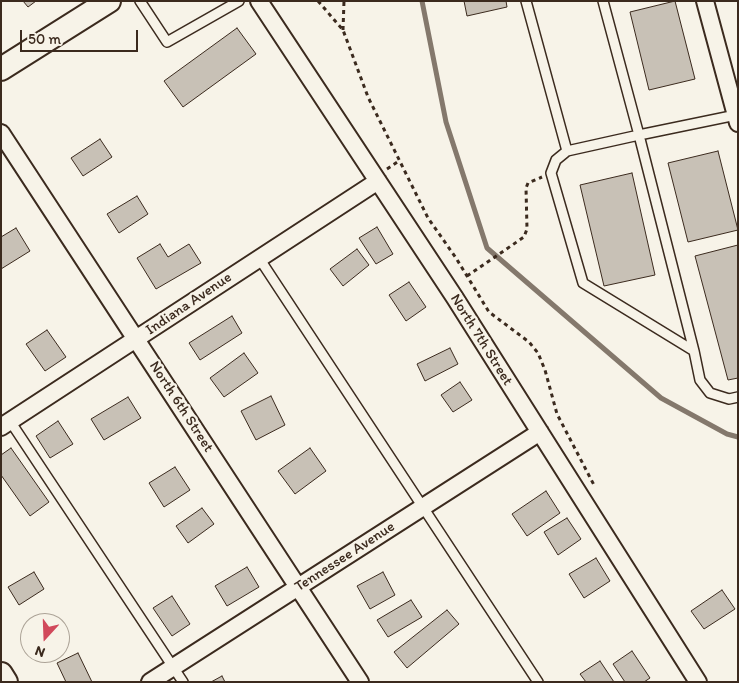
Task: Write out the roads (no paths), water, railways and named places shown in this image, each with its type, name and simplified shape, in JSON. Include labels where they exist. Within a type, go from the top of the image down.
[{"type":"street","points":[[1,69],[109,1]]},
{"type":"street","name":"North 7th Street","points":[[259,1],[540,432],[696,681]]},
{"type":"street","points":[[705,1],[737,117]]},
{"type":"street","name":"North 6th Street","points":[[1,133],[360,682]]},
{"type":"street","name":"Indiana Avenue","points":[[6,424],[378,181]]},
{"type":"street","name":"Tennessee Avenue","points":[[150,682],[540,432]]},
{"type":"street","points":[[1,674],[6,682]]},
{"type":"lane","points":[[140,1],[167,42],[239,1]]},
{"type":"lane","points":[[526,1],[567,151]]},
{"type":"lane","points":[[603,1],[639,135],[700,380],[710,393],[729,399],[738,397]]},
{"type":"lane","points":[[694,352],[583,283],[551,173],[556,160],[567,151],[639,135],[737,117]]},
{"type":"lane","points":[[259,258],[538,682]]},
{"type":"lane","points":[[6,424],[183,682]]},
{"type":"waterway","points":[[422,1],[446,122],[487,248],[661,398],[727,434],[738,437]]}]
